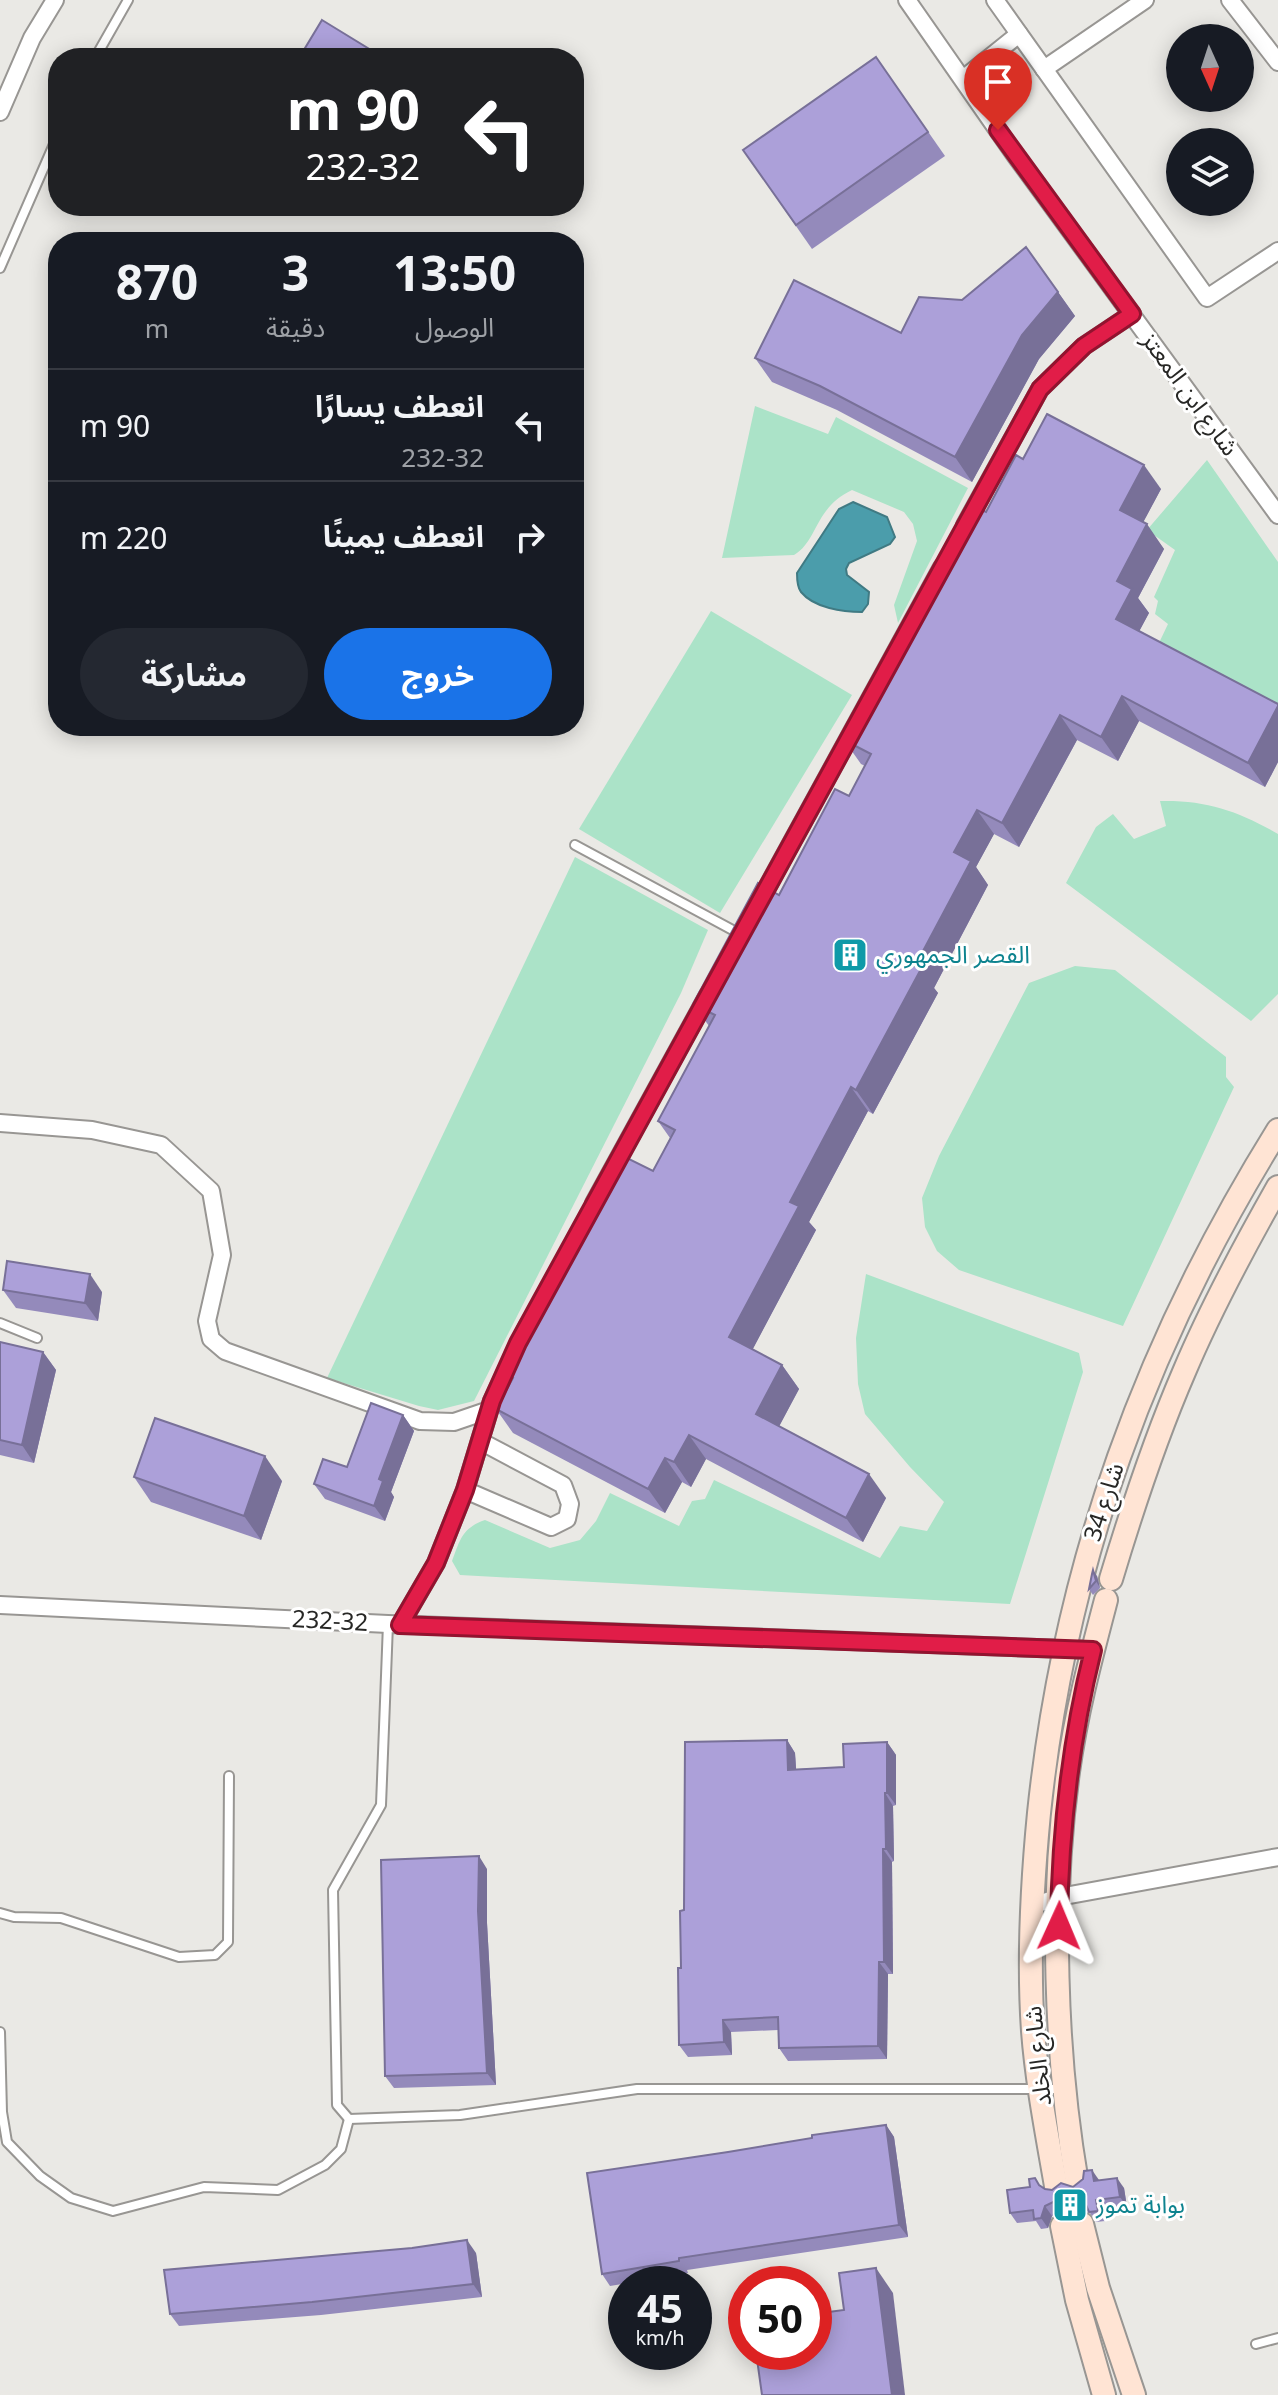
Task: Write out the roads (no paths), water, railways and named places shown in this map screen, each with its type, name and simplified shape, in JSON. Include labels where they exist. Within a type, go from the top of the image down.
[{"type":"main road","name":"شارع 34","points":[[1032,1906],[1043,1778],[1063,1649],[1093,1532],[1135,1412],[1214,1242],[1278,1130]]},
{"type":"main road","name":"شارع 34","points":[[1059,1897],[1068,1772],[1093,1650],[1132,1509],[1184,1371],[1278,1187]]},
{"type":"main road","name":"شارع الخلد","points":[[1032,1906],[1032,2014],[1039,2090],[1066,2185],[1059,2000],[1059,1897]]},
{"type":"main road","points":[[1104,2395],[1077,2300],[1072,2225],[1098,2288],[1134,2395]]},
{"type":"street","points":[[0,112],[32,38],[55,0]]},
{"type":"street","name":"شارع ابن المعتز","points":[[907,0],[1278,515]]},
{"type":"street","points":[[995,0],[1207,298],[1278,251]]},
{"type":"street","points":[[1044,69],[1145,0]]},
{"type":"street","points":[[1230,0],[1278,62]]},
{"type":"street","points":[[963,79],[1019,34]]},
{"type":"street","points":[[737,942],[1040,389],[1084,346],[1132,314]]},
{"type":"street","points":[[585,1220],[719,976]]},
{"type":"street","points":[[0,1123],[92,1130],[161,1145],[211,1191],[222,1255],[207,1321],[211,1339],[225,1351],[420,1421],[454,1422],[489,1410]]},
{"type":"street","points":[[394,1625],[436,1563],[465,1490],[489,1410],[533,1315]]},
{"type":"street","points":[[465,1490],[551,1527],[567,1519],[570,1504],[563,1485],[480,1441]]},
{"type":"street","name":"232-32","points":[[0,1605],[394,1625],[1093,1650]]},
{"type":"street","points":[[1032,1906],[1059,1897],[1278,1857]]},
{"type":"lane","points":[[101,48],[128,0]]},
{"type":"lane","points":[[0,268],[48,158]]},
{"type":"lane","points":[[575,845],[737,942]]},
{"type":"lane","points":[[0,1323],[37,1338]]},
{"type":"lane","points":[[349,2119],[337,2105],[333,1890],[381,1805],[394,1625]]},
{"type":"lane","points":[[0,1913],[14,1917],[61,1918],[179,1957],[215,1955],[228,1942],[229,1776]]},
{"type":"lane","points":[[0,2032],[2,2112],[7,2142],[40,2176],[71,2198],[113,2211],[204,2187],[278,2190],[325,2165],[341,2149],[349,2119]]},
{"type":"lane","points":[[349,2119],[460,2115],[637,2089],[1064,2089]]},
{"type":"lane","points":[[1256,2344],[1278,2338]]},
{"type":"water","points":[[853,502],[887,517],[895,537],[890,544],[849,563],[846,569],[847,575],[869,592],[868,604],[862,612],[838,610],[813,602],[801,592],[797,580],[797,573],[839,509]]},
{"type":"place","name":"القصر الجمهوري","points":[[850,955]]},
{"type":"place","name":"بوابة تموز","points":[[1070,2205]]}]
